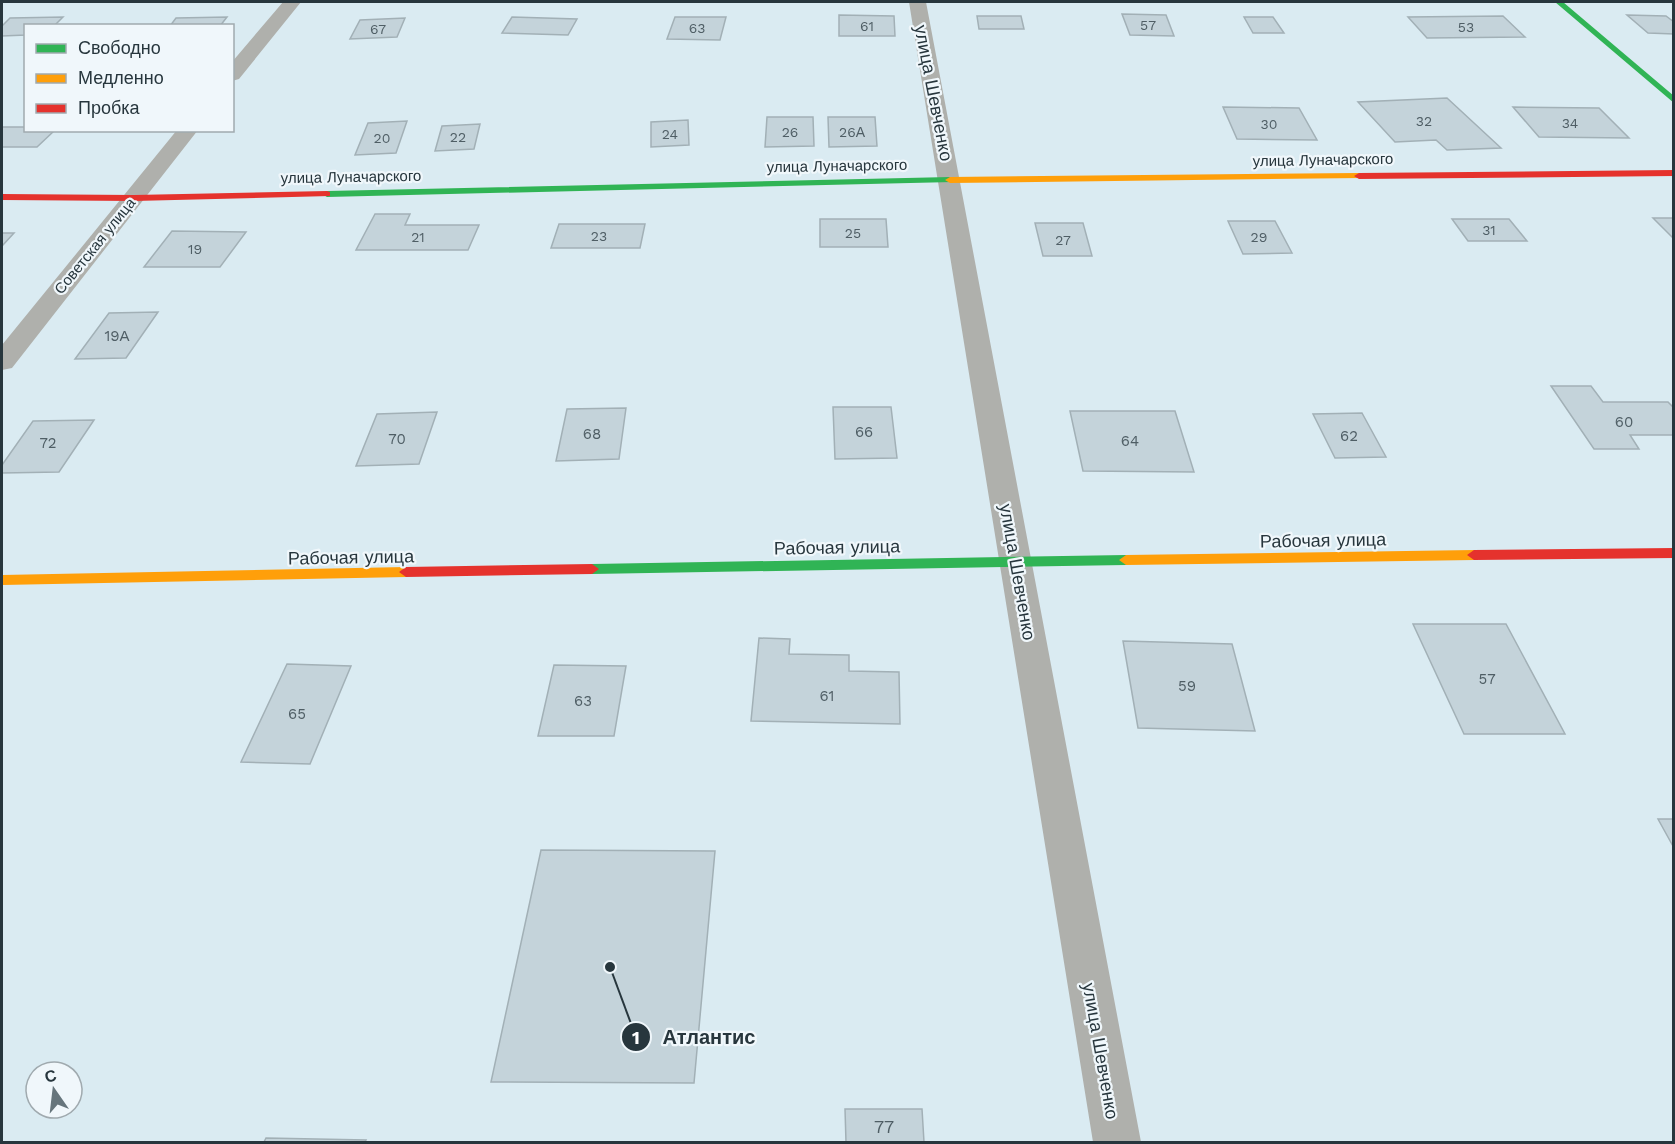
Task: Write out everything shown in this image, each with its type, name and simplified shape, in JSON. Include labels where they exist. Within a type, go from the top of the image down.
[{"type":"street","points":[[234,73],[292,2]]},
{"type":"street","name":"улица Шевченко","points":[[917,2],[1117,1143]]},
{"type":"street","points":[[1558,2],[1674,101]]},
{"type":"street","name":"Советская улица","points":[[2,362],[186,132]]},
{"type":"street","name":"улица Луначарского","points":[[2,197],[134,198],[950,180],[1674,173]]},
{"type":"street","name":"Рабочая улица","points":[[2,580],[1016,561],[1674,553]]},
{"type":"building","points":[[1122,14],[1166,15],[1174,36],[1130,35]]},
{"type":"building","points":[[839,15],[894,16],[895,36],[839,36]]},
{"type":"building","points":[[1627,15],[1666,16],[1674,22],[1674,34],[1648,33]]},
{"type":"building","points":[[977,16],[1021,16],[1024,29],[979,29]]},
{"type":"building","points":[[1503,16],[1525,37],[1427,38],[1408,17]]},
{"type":"building","points":[[63,17],[56,24],[24,24],[24,35],[2,36],[2,26],[10,18]]},
{"type":"building","points":[[227,17],[222,24],[172,24],[176,18]]},
{"type":"building","points":[[512,17],[577,19],[568,35],[502,33]]},
{"type":"building","points":[[675,17],[726,17],[720,40],[667,39]]},
{"type":"building","points":[[1244,17],[1273,17],[1284,33],[1253,33]]},
{"type":"building","points":[[405,18],[397,37],[350,39],[360,20]]},
{"type":"building","points":[[1447,98],[1501,148],[1447,150],[1436,140],[1395,142],[1358,102]]},
{"type":"building","points":[[1223,107],[1299,108],[1317,140],[1237,139]]},
{"type":"building","points":[[1513,107],[1599,108],[1629,138],[1539,137]]},
{"type":"building","points":[[767,117],[813,117],[814,146],[765,147]]},
{"type":"building","points":[[828,117],[875,117],[877,146],[829,147]]},
{"type":"building","points":[[688,120],[689,145],[651,147],[651,122]]},
{"type":"building","points":[[407,121],[396,153],[355,155],[368,123]]},
{"type":"building","points":[[480,124],[474,149],[435,151],[442,126]]},
{"type":"building","points":[[2,127],[24,127],[24,132],[53,132],[37,147],[2,147]]},
{"type":"building","points":[[375,214],[410,214],[405,225],[479,225],[468,250],[356,250]]},
{"type":"building","points":[[1653,218],[1674,218],[1674,239]]},
{"type":"building","points":[[820,219],[886,219],[888,247],[820,247]]},
{"type":"building","points":[[1452,219],[1509,219],[1527,241],[1468,241]]},
{"type":"building","points":[[1228,221],[1275,221],[1292,253],[1243,254]]},
{"type":"building","points":[[1035,223],[1083,223],[1092,256],[1043,256]]},
{"type":"building","points":[[559,224],[645,224],[640,248],[551,248]]},
{"type":"building","points":[[172,231],[246,232],[220,267],[144,267]]},
{"type":"building","points":[[2,233],[14,233],[2,246]]},
{"type":"building","points":[[158,312],[126,358],[75,359],[109,313]]},
{"type":"building","points":[[1551,386],[1591,386],[1603,402],[1668,402],[1674,408],[1674,435],[1630,435],[1639,449],[1594,449]]},
{"type":"building","points":[[833,407],[891,407],[897,458],[835,459]]},
{"type":"building","points":[[626,408],[619,459],[556,461],[567,409]]},
{"type":"building","points":[[1070,411],[1175,411],[1194,472],[1083,471]]},
{"type":"building","points":[[437,412],[419,464],[356,466],[377,414]]},
{"type":"building","points":[[1362,413],[1386,457],[1335,458],[1313,414]]},
{"type":"building","points":[[94,420],[59,472],[2,473],[2,465],[33,421]]},
{"type":"building","points":[[1413,624],[1506,624],[1565,734],[1464,734]]},
{"type":"building","points":[[759,638],[790,639],[789,654],[849,655],[849,671],[899,672],[900,724],[751,721]]},
{"type":"building","points":[[1123,641],[1232,644],[1255,731],[1138,728]]},
{"type":"building","points":[[287,664],[351,666],[310,764],[241,762]]},
{"type":"building","points":[[554,665],[626,666],[614,736],[538,736]]},
{"type":"building","points":[[1658,819],[1674,819],[1674,848]]},
{"type":"building","points":[[541,850],[715,851],[694,1083],[491,1082]]},
{"type":"building","points":[[845,1109],[922,1109],[924,1142],[846,1142]]},
{"type":"building","points":[[266,1138],[366,1140],[365,1142],[264,1142]]},
{"type":"traffic: fast","points":[[1559,2],[1674,101]]},
{"type":"traffic: fast","points":[[327,194],[950,180]]},
{"type":"traffic: fast","points":[[592,569],[1126,560]]},
{"type":"traffic: slow","points":[[950,180],[1359,176]]},
{"type":"traffic: slow","points":[[1126,560],[1474,555]]},
{"type":"traffic: slow","points":[[2,580],[406,572]]},
{"type":"traffic: jam","points":[[1359,176],[1674,173]]},
{"type":"traffic: jam","points":[[2,197],[134,198],[327,194]]},
{"type":"traffic: jam","points":[[1474,555],[1674,553]]},
{"type":"traffic: jam","points":[[406,572],[592,569]]},
{"type":"place","name":"Атлантис","points":[[610,967]]}]
